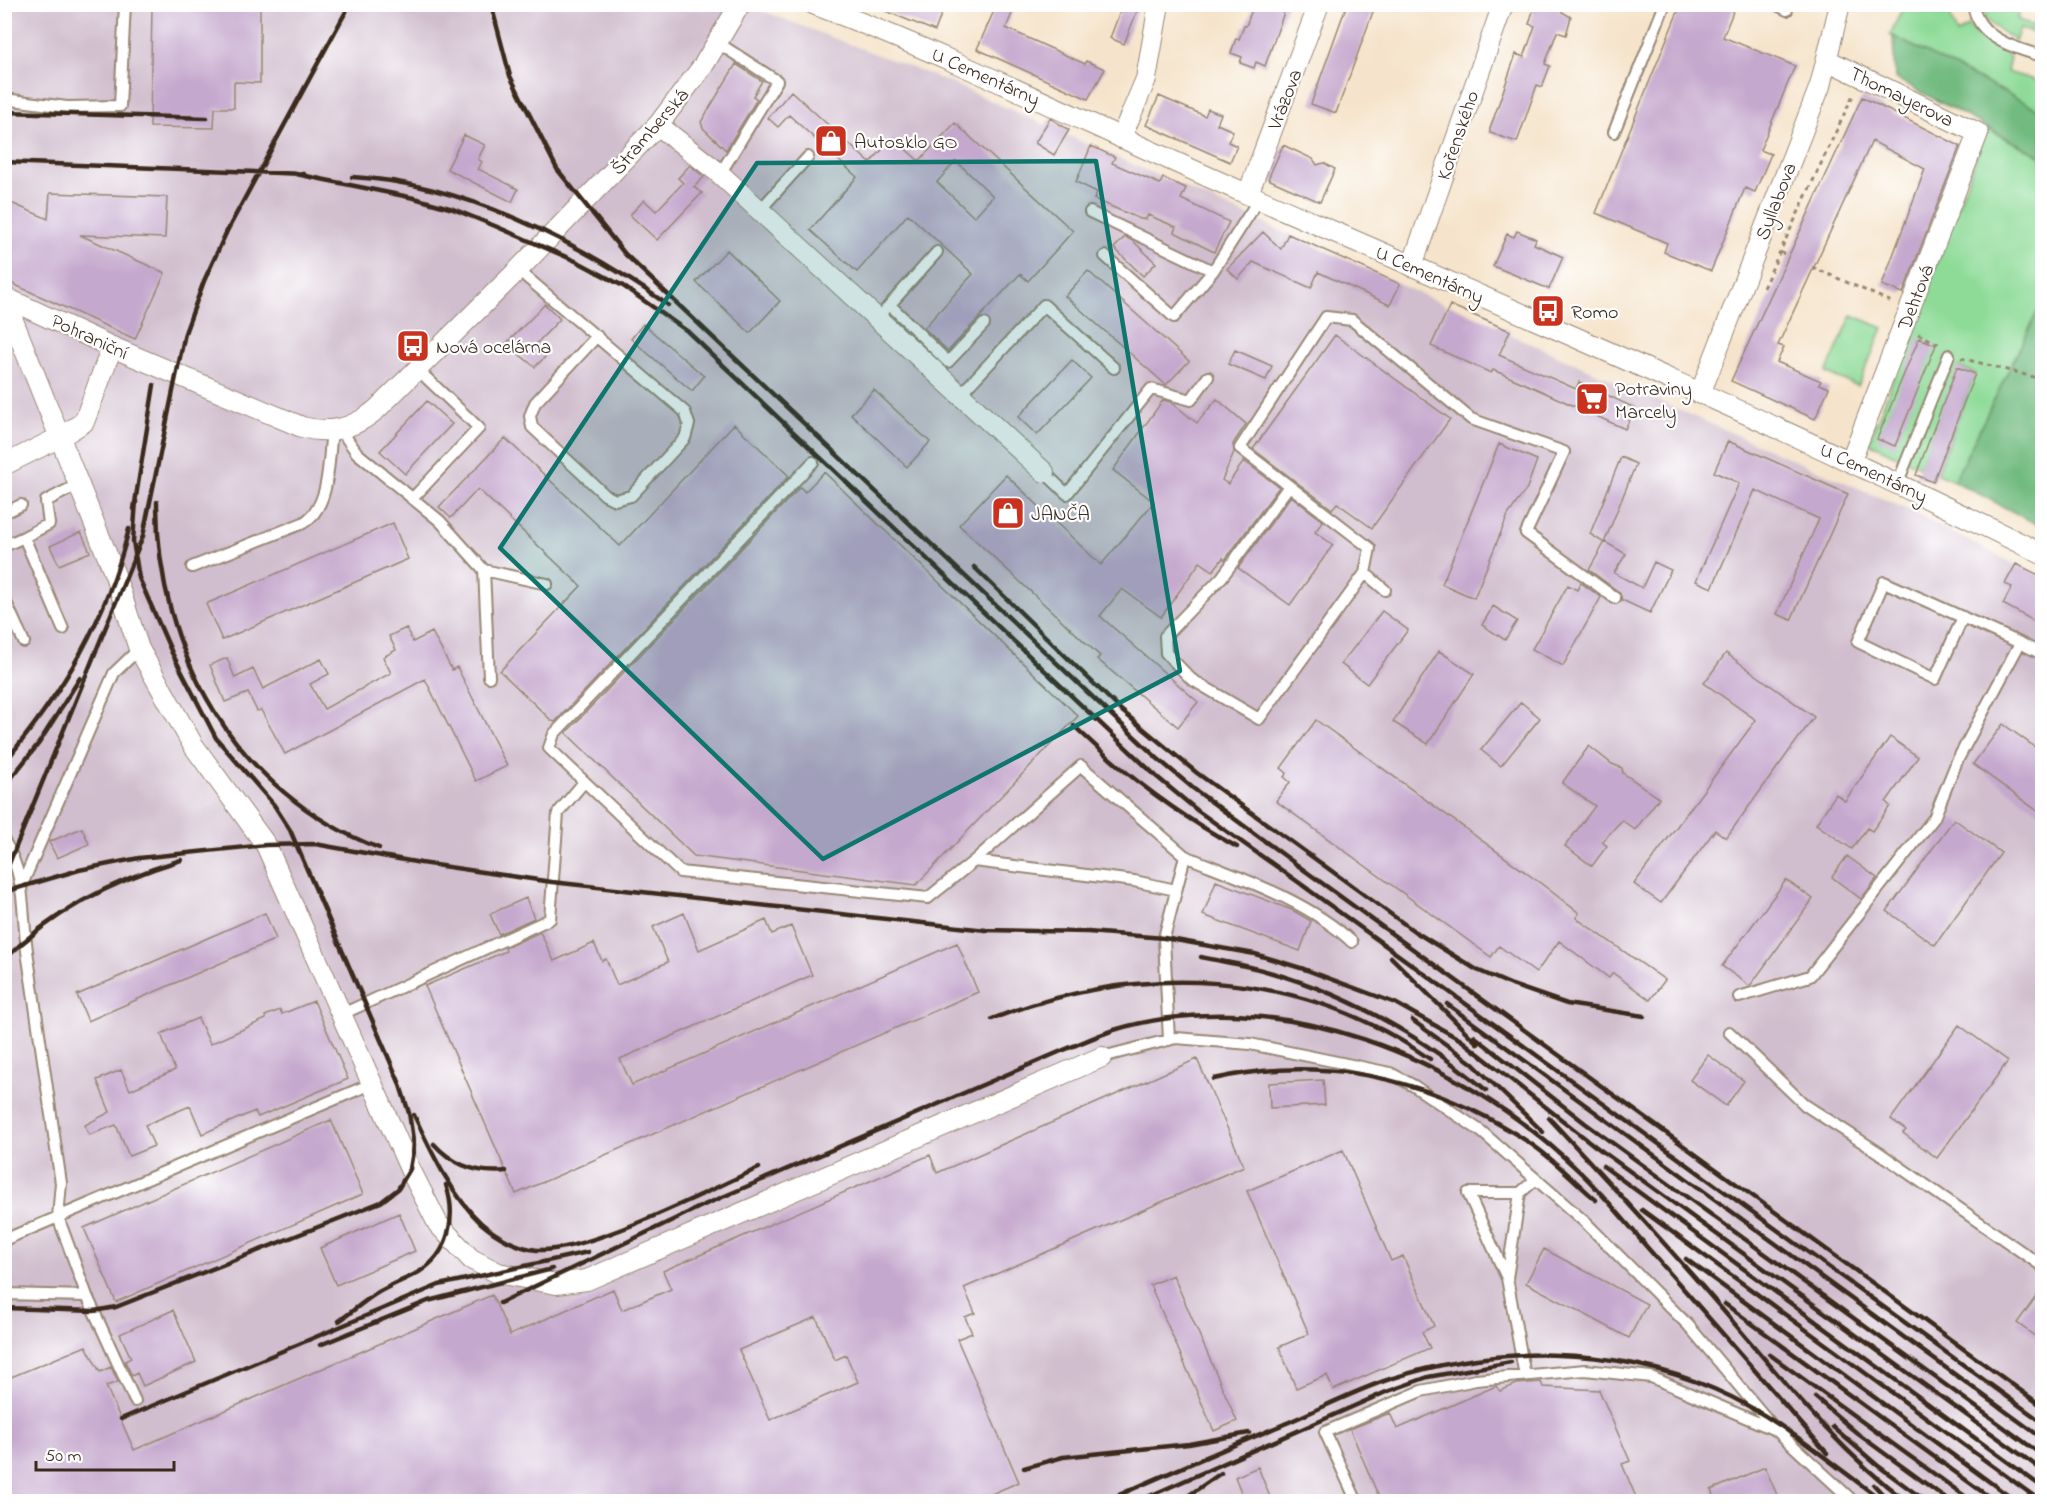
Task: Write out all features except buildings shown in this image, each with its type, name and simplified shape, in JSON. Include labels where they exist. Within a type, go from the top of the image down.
[{"type":"street","name":"Štramberská","points":[[336,430],[362,422],[518,270],[658,125],[678,102],[718,43],[740,4]]},
{"type":"street","name":"U Cementárny","points":[[813,4],[951,59],[1121,138],[1851,460],[2043,554]]},
{"type":"street","points":[[1121,138],[1146,80],[1158,4]]},
{"type":"street","name":"Vrázova","points":[[1254,197],[1319,4]]},
{"type":"street","name":"Kořenského","points":[[1412,266],[1503,4]]},
{"type":"street","name":"Syllabova","points":[[1700,394],[1815,97],[1827,60],[1840,4]]},
{"type":"street","name":"Thomayerova","points":[[1827,60],[1978,133]]},
{"type":"street","points":[[658,125],[884,312],[960,394],[1044,472]]},
{"type":"street","name":"Dehtová","points":[[1851,460],[1978,133]]},
{"type":"street","points":[[6,298],[115,575],[139,649],[193,745],[266,844],[371,1084],[438,1224],[448,1237],[482,1267],[522,1279],[556,1284],[587,1280],[1102,1057]]},
{"type":"street","name":"Pohraniční","points":[[6,298],[176,375],[302,426],[336,430]]},
{"type":"street","points":[[4,465],[60,437],[84,422],[112,347]]},
{"type":"lane","points":[[4,99],[67,107],[120,106],[125,4]]},
{"type":"lane","points":[[1614,132],[1665,4]]},
{"type":"lane","points":[[1774,4],[1787,10]]},
{"type":"lane","points":[[1973,4],[1974,15],[1991,36],[2014,48],[2043,56]]},
{"type":"lane","points":[[718,43],[777,81],[720,174]]},
{"type":"lane","points":[[760,210],[808,157]]},
{"type":"lane","points":[[1105,256],[1174,318],[1214,271],[1254,197]]},
{"type":"lane","points":[[1090,212],[1214,271]]},
{"type":"lane","points":[[937,252],[884,312],[948,362],[984,324]]},
{"type":"lane","points":[[518,270],[597,336],[685,412],[689,424],[685,438],[631,496],[615,500],[605,495],[532,427],[530,416],[535,403],[597,336]]},
{"type":"lane","points":[[960,394],[1044,305],[1114,368]]},
{"type":"lane","points":[[1289,486],[1222,578],[1165,636],[1166,652],[1191,679],[1259,719],[1365,573],[1370,548],[1240,448],[1326,317],[1352,320],[1471,418],[1564,452],[1526,533],[1615,598]]},
{"type":"lane","points":[[1898,482],[1949,355]]},
{"type":"lane","points":[[412,499],[479,428],[416,368]]},
{"type":"lane","points":[[1044,472],[1067,494],[1151,389],[1191,400],[1208,377]]},
{"type":"lane","points":[[336,430],[351,448],[440,521],[484,570],[547,584]]},
{"type":"lane","points":[[192,567],[303,523],[316,514],[321,502],[336,430]]},
{"type":"lane","points":[[813,462],[554,734],[549,748],[680,872],[928,898],[974,861],[1081,766],[1185,856],[1261,886],[1331,922],[1352,942]]},
{"type":"lane","points":[[4,546],[49,524],[46,501],[79,484]]},
{"type":"lane","points":[[4,513],[21,505]]},
{"type":"lane","points":[[24,537],[63,629]]},
{"type":"lane","points":[[484,570],[489,677]]},
{"type":"lane","points":[[1365,573],[1385,590]]},
{"type":"lane","points":[[1963,617],[1935,679],[1857,642],[1884,582],[1963,617],[2043,654]]},
{"type":"lane","points":[[4,598],[24,642]]},
{"type":"lane","points":[[1739,997],[1810,976],[1934,818],[1957,761],[2020,643]]},
{"type":"lane","points":[[21,887],[114,673],[139,649]]},
{"type":"lane","points":[[340,1015],[550,919],[558,813],[584,782]]},
{"type":"lane","points":[[4,841],[14,855],[21,887],[26,939],[60,1183],[58,1217],[87,1296],[135,1401]]},
{"type":"lane","points":[[1169,1040],[1164,938],[1185,856]]},
{"type":"lane","points":[[974,861],[1134,881],[1176,890]]},
{"type":"lane","points":[[1729,1032],[1805,1105],[1881,1154],[2043,1266]]},
{"type":"lane","points":[[1102,1057],[1176,1038],[1250,1044],[1390,1073],[1414,1086],[1482,1132],[1586,1223],[1688,1325],[1776,1430],[1854,1502]]},
{"type":"lane","points":[[4,1240],[371,1084]]},
{"type":"lane","points":[[1507,1278],[1520,1193],[1536,1179]]},
{"type":"lane","points":[[1520,1193],[1468,1193],[1507,1278],[1525,1376]]},
{"type":"lane","points":[[4,1294],[87,1296]]},
{"type":"lane","points":[[1357,1502],[1326,1432],[1421,1390],[1476,1380],[1585,1370],[1652,1377],[1776,1430]]},
{"type":"path","points":[[1760,295],[1862,77]]},
{"type":"path","points":[[1780,252],[1788,256]]},
{"type":"path","points":[[1812,267],[1906,319],[1940,342],[1949,355],[2041,379]]},
{"type":"highlighted area","points":[[1096,161],[1180,671],[823,859],[500,548],[757,163]]},
{"type":"shaded area","points":[[728,4],[768,13],[949,82],[1681,411],[1904,508],[2042,578],[2042,1501],[5,1502],[5,5]]},
{"type":"green space","points":[[1904,5],[1950,5],[1951,19],[1957,34],[1968,26],[1981,39],[2010,57],[2007,72],[2042,82],[2042,111],[1890,35]]},
{"type":"green space","points":[[1980,5],[2023,5],[2017,11],[2019,13],[2017,19],[2033,27],[2042,10],[2042,35],[2020,29],[2015,41],[1988,22]]},
{"type":"green space","points":[[1893,36],[2042,111],[2042,157],[1895,78]]},
{"type":"green space","points":[[1987,129],[2042,157],[2042,303],[1954,481],[1937,474],[1975,373],[1958,367],[1920,466],[1869,443]]},
{"type":"green space","points":[[2042,303],[2042,322],[2039,329],[2042,331],[2035,379],[2042,448],[2042,527],[1954,481]]},
{"type":"green space","points":[[1852,315],[1883,328],[1858,386],[1826,373]]},
{"type":"green space","points":[[2042,341],[2042,448],[2037,422],[2035,381]]},
{"type":"railway","points":[[4,876],[143,536],[185,333],[204,281],[227,231],[350,4]]},
{"type":"railway","points":[[491,4],[510,76],[557,169],[625,254],[1157,758],[1194,789],[1304,870],[2042,1406]]},
{"type":"railway","points":[[4,112],[207,118]]},
{"type":"railway","points":[[4,162],[304,174]]},
{"type":"railway","points":[[296,174],[414,198],[453,209],[578,262],[623,286],[687,331],[1157,777],[1198,811],[1308,889]]},
{"type":"railway","points":[[352,177],[393,181],[435,190],[477,203],[559,239],[634,282],[668,305]]},
{"type":"railway","points":[[134,509],[154,385]]},
{"type":"railway","points":[[4,1308],[94,1311],[116,1307],[381,1202],[398,1189],[410,1169],[414,1146],[409,1113],[399,1082],[290,830],[274,805],[216,738],[172,653],[139,578],[133,541],[136,501]]},
{"type":"railway","points":[[157,502],[160,557],[171,611],[189,663],[214,711],[246,754],[284,792],[328,824],[379,848]]},
{"type":"railway","points":[[4,763],[46,709],[80,653],[108,594],[129,529]]},
{"type":"railway","points":[[974,567],[1122,711],[1197,773],[1414,931],[1477,970],[1512,985],[1567,1004],[1644,1016]]},
{"type":"railway","points":[[4,787],[39,743],[80,678]]},
{"type":"railway","points":[[1074,726],[1112,761],[1151,792],[1193,821],[1237,847]]},
{"type":"railway","points":[[4,892],[79,870],[139,858],[266,845],[315,844],[421,863],[552,882],[986,930],[1088,932],[1164,938],[1255,954],[1304,969],[1395,1003],[1461,1040],[1595,1146],[2042,1470]]},
{"type":"railway","points":[[4,960],[43,926],[86,899],[132,877],[181,860]]},
{"type":"railway","points":[[1302,885],[2042,1422]]},
{"type":"railway","points":[[1201,957],[1244,965],[1299,981],[1356,1005],[1410,1035],[1486,1090]]},
{"type":"railway","points":[[1391,957],[1478,1044]]},
{"type":"railway","points":[[992,1019],[1047,1001],[1103,988],[1160,982],[1216,983],[1272,991],[1327,1006],[1380,1029],[1430,1059]]},
{"type":"railway","points":[[1447,1004],[2042,1438]]},
{"type":"railway","points":[[500,1303],[704,1205],[1059,1052],[1114,1030],[1177,1017],[1240,1015],[1303,1023],[1364,1039],[1424,1064],[1480,1094],[1533,1131],[1588,1180],[1644,1243]]},
{"type":"railway","points":[[1412,1020],[1472,1063],[1543,1132]]},
{"type":"railway","points":[[1474,1036],[1585,1123],[2042,1455]]},
{"type":"railway","points":[[1214,1079],[1285,1069],[1320,1070],[1355,1073],[1423,1090],[1488,1118],[1523,1138],[1596,1200]]},
{"type":"railway","points":[[414,1115],[451,1186],[470,1212],[500,1237],[522,1247],[537,1250],[586,1242],[617,1231],[759,1168]]},
{"type":"railway","points":[[1549,1118],[1679,1260],[1809,1410],[1855,1458],[1907,1502]]},
{"type":"railway","points":[[434,1144],[457,1163],[485,1171],[506,1171]]},
{"type":"railway","points":[[1603,1166],[2042,1487]]},
{"type":"railway","points":[[339,1321],[367,1299],[419,1272],[437,1255],[444,1245],[450,1222],[451,1210],[446,1185]]},
{"type":"railway","points":[[1642,1210],[2042,1502]]},
{"type":"railway","points":[[1639,1238],[1827,1453]]},
{"type":"railway","points":[[121,1419],[439,1285],[588,1252]]},
{"type":"railway","points":[[1686,1259],[2017,1502]]},
{"type":"railway","points":[[320,1345],[428,1301],[552,1269]]},
{"type":"railway","points":[[1725,1304],[1996,1502]]},
{"type":"railway","points":[[1769,1354],[1973,1502]]},
{"type":"railway","points":[[1103,1502],[1390,1379],[1470,1360],[1553,1355],[1635,1364],[1714,1389],[1778,1424],[1876,1496]]},
{"type":"railway","points":[[1136,1502],[1386,1392],[1428,1377],[1511,1362]]},
{"type":"railway","points":[[1815,1397],[1858,1434],[1951,1502]]},
{"type":"railway","points":[[1833,1427],[1877,1465],[1927,1502]]},
{"type":"railway","points":[[1024,1468],[1063,1457],[1189,1444],[1249,1433]]},
{"type":"railway","points":[[1179,1502],[1221,1473]]},
{"type":"railway","points":[[1874,1485],[1890,1502]]},
{"type":"place","name":"Autosklo GO","points":[[831,141]]},
{"type":"place","name":"Romo","points":[[1548,311]]},
{"type":"place","name":"Nová ocelárna","points":[[413,346]]},
{"type":"place","name":"Potraviny Marcely","points":[[1592,399]]},
{"type":"place","name":"JANČA","points":[[1008,513]]}]
